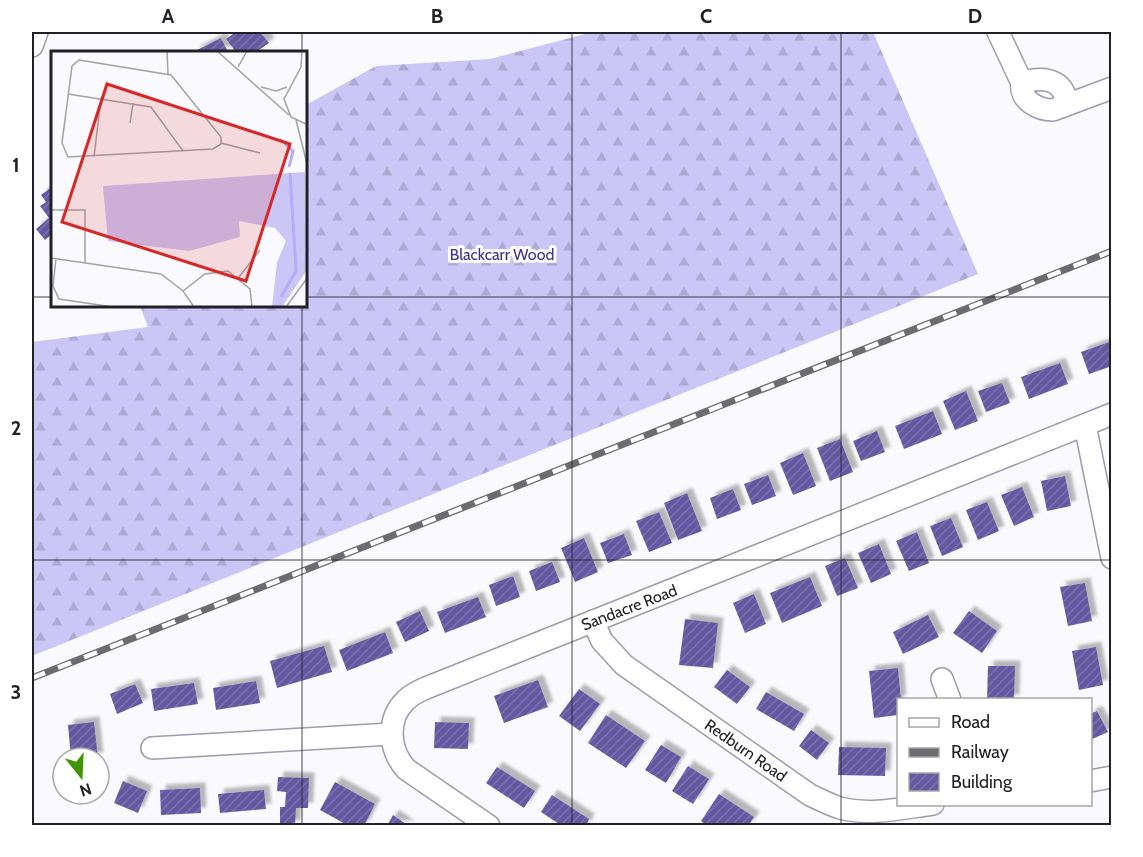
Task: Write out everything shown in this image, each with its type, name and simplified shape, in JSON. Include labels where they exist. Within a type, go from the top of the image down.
[{"type":"street","points":[[32,46],[36,32]]},
{"type":"street","points":[[998,32],[1022,83],[1021,88],[1034,106],[1045,110],[1061,107],[1112,88]]},
{"type":"street","name":"Sandacre Road","points":[[391,734],[398,710],[412,695],[426,688],[1112,414]]},
{"type":"street","points":[[1085,424],[1112,558]]},
{"type":"street","name":"Redburn Road","points":[[593,621],[602,641],[624,665],[810,795],[840,808],[856,810],[878,811],[917,806]]},
{"type":"street","points":[[942,679],[950,698]]},
{"type":"street","points":[[152,748],[391,734],[396,754],[406,769],[489,825]]},
{"type":"street","points":[[1092,781],[1112,777]]},
{"type":"green space","name":"Blackcarr Wood","points":[[593,32],[873,32],[978,274],[32,656],[32,342],[148,327],[141,308],[308,308],[308,104],[376,66],[490,59]]},
{"type":"building","points":[[236,32],[260,32],[269,43],[257,51],[235,51],[226,39]]},
{"type":"building","points":[[221,38],[228,51],[195,51]]},
{"type":"building","points":[[51,188],[51,235],[45,240],[36,229],[49,218],[40,206],[46,202],[41,195]]},
{"type":"building","points":[[1112,341],[1112,366],[1089,374],[1081,352]]},
{"type":"building","points":[[1060,363],[1068,384],[1029,399],[1021,377]]},
{"type":"building","points":[[1002,383],[1010,403],[986,412],[978,391]]},
{"type":"building","points":[[966,391],[978,421],[955,430],[943,401]]},
{"type":"building","points":[[933,411],[942,434],[904,449],[895,426]]},
{"type":"building","points":[[877,431],[885,452],[861,461],[853,441]]},
{"type":"building","points":[[840,439],[853,472],[830,481],[817,448]]},
{"type":"building","points":[[803,453],[816,486],[793,495],[780,463]]},
{"type":"building","points":[[768,475],[776,496],[752,505],[744,484]]},
{"type":"building","points":[[1065,476],[1071,506],[1047,511],[1041,481]]},
{"type":"building","points":[[1022,487],[1034,517],[1014,526],[1001,495]]},
{"type":"building","points":[[733,489],[741,510],[717,519],[710,498]]},
{"type":"building","points":[[687,493],[702,531],[678,540],[664,503]]},
{"type":"building","points":[[987,502],[999,531],[978,540],[966,510]]},
{"type":"building","points":[[659,512],[672,543],[649,552],[636,521]]},
{"type":"building","points":[[951,518],[963,547],[942,556],[930,526]]},
{"type":"building","points":[[917,532],[929,563],[909,571],[896,541]]},
{"type":"building","points":[[624,534],[632,555],[608,563],[600,543]]},
{"type":"building","points":[[584,538],[598,572],[575,582],[561,548]]},
{"type":"building","points":[[879,544],[891,574],[871,583],[858,553]]},
{"type":"building","points":[[845,558],[858,588],[837,596],[825,566]]},
{"type":"building","points":[[552,562],[560,582],[536,591],[529,571]]},
{"type":"building","points":[[513,576],[520,597],[496,606],[489,585]]},
{"type":"building","points":[[810,577],[822,606],[782,623],[770,593]]},
{"type":"building","points":[[1085,583],[1092,621],[1068,626],[1060,587]]},
{"type":"building","points":[[754,594],[766,624],[745,633],[733,603]]},
{"type":"building","points":[[478,597],[486,617],[445,633],[437,612]]},
{"type":"building","points":[[420,611],[429,631],[405,642],[396,622]]},
{"type":"building","points":[[969,611],[997,631],[982,653],[953,633]]},
{"type":"building","points":[[928,615],[939,637],[903,654],[893,632]]},
{"type":"building","points":[[685,619],[718,623],[713,668],[679,665]]},
{"type":"building","points":[[385,632],[393,653],[347,671],[339,650]]},
{"type":"building","points":[[324,646],[332,672],[277,688],[270,661]]},
{"type":"building","points":[[1096,647],[1103,685],[1079,690],[1072,651]]},
{"type":"building","points":[[988,666],[1015,666],[1014,698],[987,698]]},
{"type":"building","points":[[898,668],[901,698],[897,698],[897,715],[874,718],[869,671]]},
{"type":"building","points":[[727,670],[750,687],[737,704],[714,687]]},
{"type":"building","points":[[538,680],[548,707],[504,723],[494,696]]},
{"type":"building","points":[[256,681],[260,703],[216,710],[213,688]]},
{"type":"building","points":[[194,683],[198,704],[154,711],[151,689]]},
{"type":"building","points":[[135,684],[143,703],[117,714],[110,694]]},
{"type":"building","points":[[579,689],[600,704],[580,731],[559,716]]},
{"type":"building","points":[[766,692],[804,714],[794,731],[756,709]]},
{"type":"building","points":[[1097,711],[1108,732],[1092,739],[1092,713]]},
{"type":"building","points":[[606,715],[645,741],[626,768],[588,743]]},
{"type":"building","points":[[94,722],[97,746],[70,746],[68,725]]},
{"type":"building","points":[[435,722],[469,723],[468,749],[434,748]]},
{"type":"building","points":[[811,730],[829,743],[817,760],[799,746]]},
{"type":"building","points":[[661,745],[681,757],[666,783],[645,770]]},
{"type":"building","points":[[839,747],[886,748],[885,776],[838,775]]},
{"type":"building","points":[[688,766],[709,779],[693,804],[672,791]]},
{"type":"building","points":[[497,767],[535,791],[524,808],[486,783]]},
{"type":"building","points":[[278,777],[309,778],[308,808],[296,808],[295,826],[280,825],[280,807],[285,807],[286,792],[277,791]]},
{"type":"building","points":[[123,781],[147,791],[138,813],[114,803]]},
{"type":"building","points":[[335,782],[375,804],[364,826],[349,826],[320,810]]},
{"type":"building","points":[[200,788],[201,813],[161,815],[160,790]]},
{"type":"building","points":[[264,790],[266,809],[220,813],[218,794]]},
{"type":"building","points":[[719,794],[754,817],[748,826],[708,826],[701,821]]},
{"type":"building","points":[[552,795],[589,819],[586,826],[562,826],[541,812]]},
{"type":"building","points":[[393,815],[409,826],[387,826]]},
{"type":"railway","points":[[32,678],[1112,251]]}]
